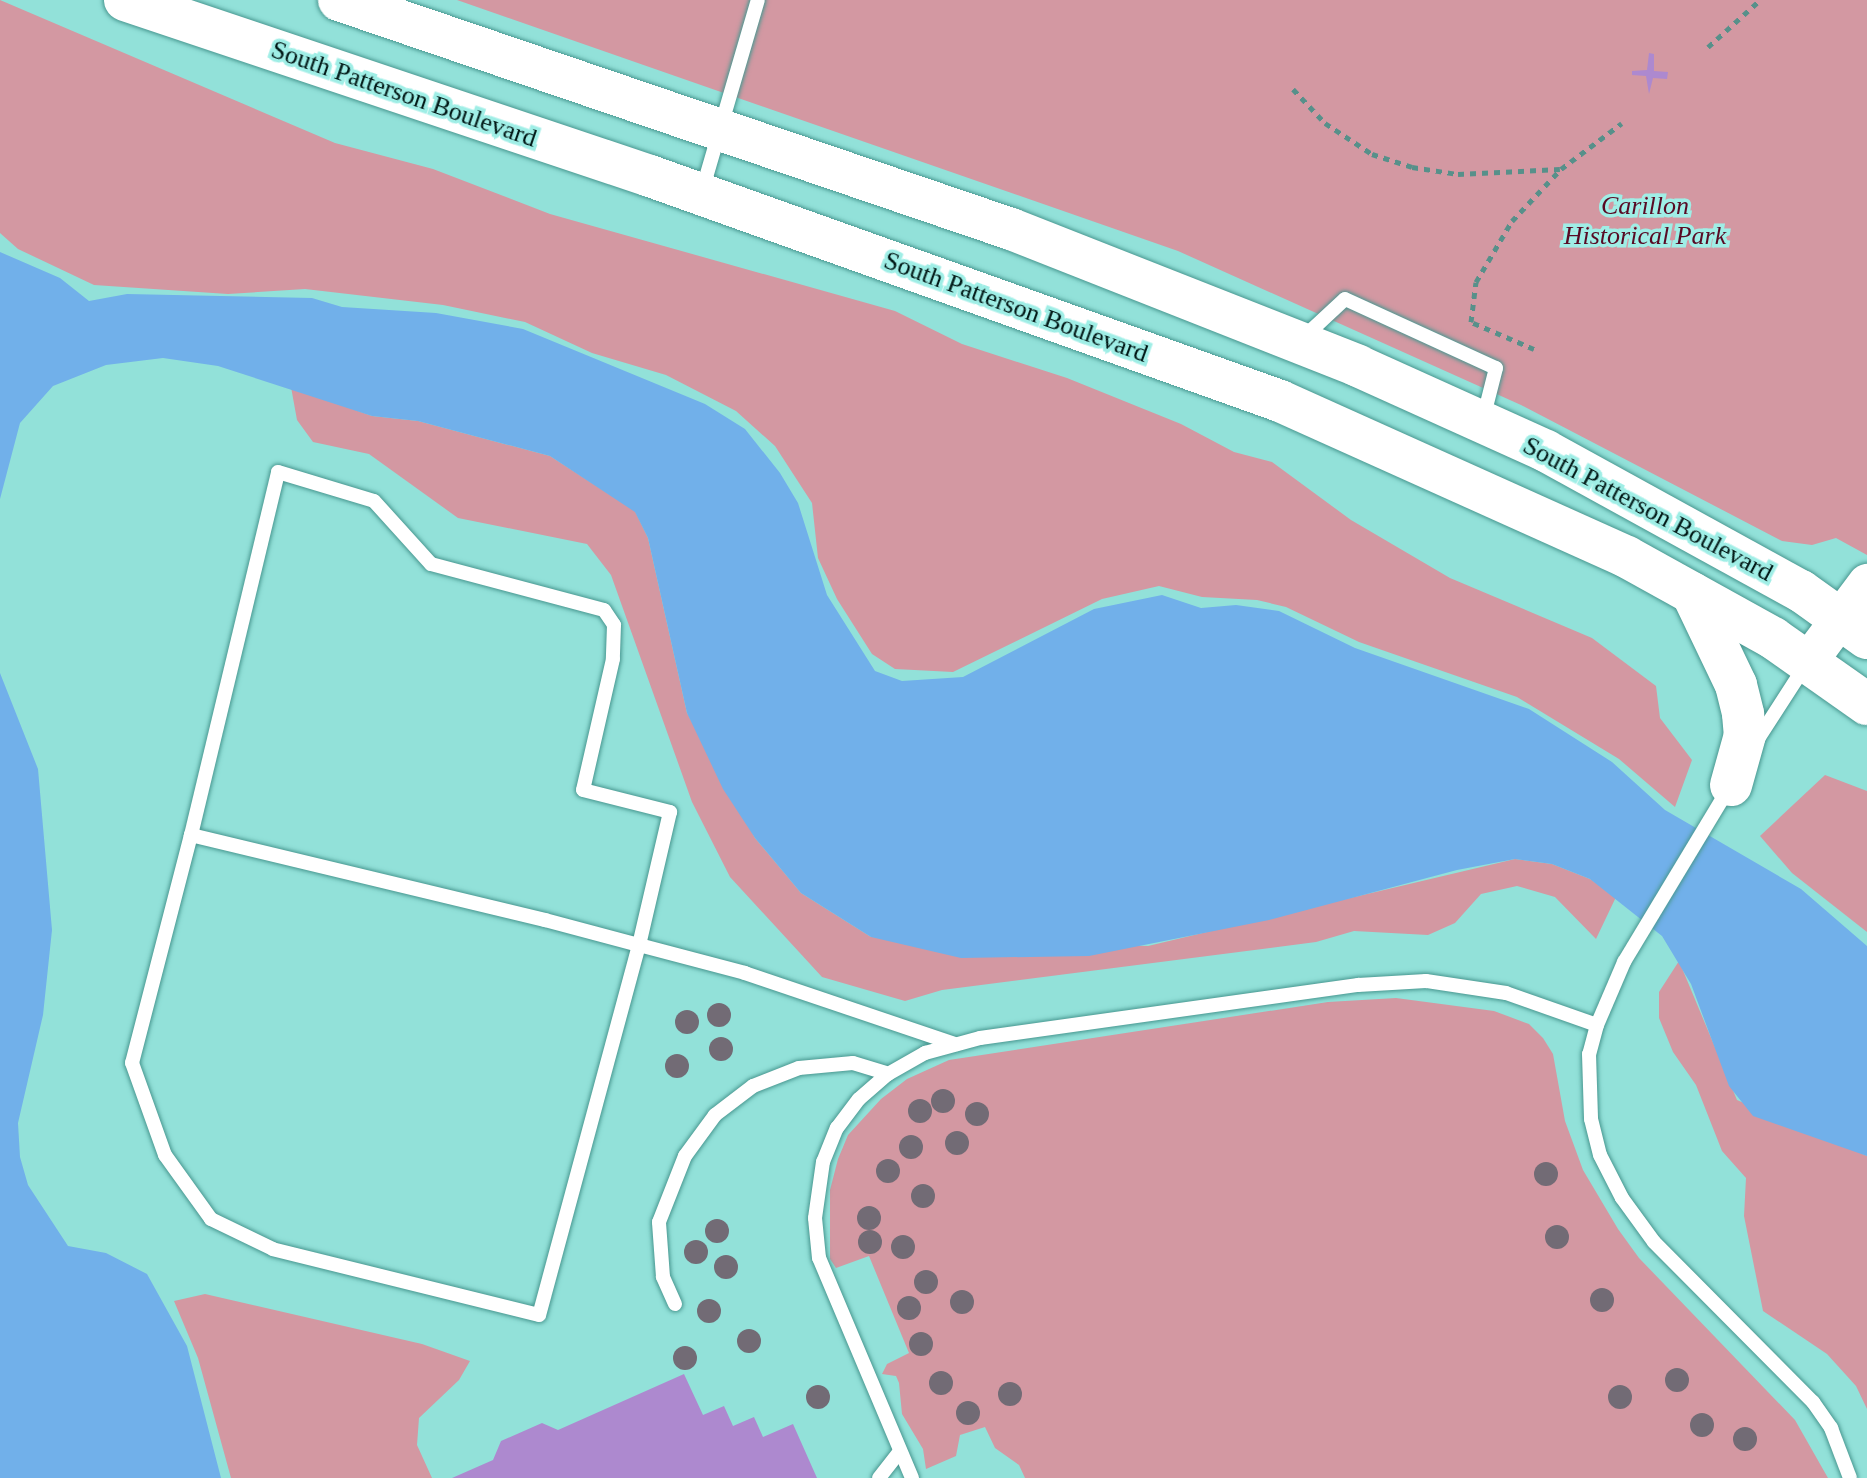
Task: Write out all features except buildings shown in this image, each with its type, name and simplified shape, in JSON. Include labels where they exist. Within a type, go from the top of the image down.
[{"type":"main road","name":"South Patterson Boulevard","points":[[125,0],[701,194],[1280,401],[1627,557],[1808,662],[1867,704]]},
{"type":"main road","name":"South Patterson Boulevard","points":[[339,0],[1011,229],[1298,343],[1546,451],[1774,576],[1854,629]]},
{"type":"main road","points":[[1692,593],[1736,685],[1743,714],[1745,735],[1731,785]]},
{"type":"street","points":[[1808,662],[1854,629],[1867,583]]},
{"type":"lane","points":[[701,194],[723,131],[758,0]]},
{"type":"lane","points":[[1298,343],[1345,299],[1496,368],[1482,423]]},
{"type":"lane","points":[[278,472],[374,501],[431,564],[604,610],[614,625],[613,659],[583,790],[670,812],[639,945],[539,1315],[273,1249],[211,1219],[165,1155],[132,1063],[191,835],[278,472]]},
{"type":"lane","points":[[1808,662],[1624,962],[1597,1025],[1589,1054],[1591,1119],[1600,1155],[1622,1198],[1654,1242],[1813,1402],[1831,1428],[1850,1478]]},
{"type":"lane","points":[[191,835],[639,945],[879,1014],[955,1044]]},
{"type":"lane","points":[[912,1478],[828,1289],[815,1218],[823,1162],[837,1128],[888,1074],[955,1044],[1358,985],[1426,981],[1506,993],[1597,1025]]},
{"type":"lane","points":[[675,1304],[663,1277],[659,1222],[685,1156],[715,1115],[753,1086],[799,1068],[853,1063],[888,1074]]},
{"type":"lane","points":[[879,1478],[900,1451]]},
{"type":"path","points":[[1708,47],[1760,0]]},
{"type":"path","points":[[1293,89],[1325,123],[1372,154],[1412,167],[1458,174],[1561,169]]},
{"type":"path","points":[[1534,349],[1471,322],[1476,282],[1512,221],[1561,169],[1622,123]]},
{"type":"green space","points":[[0,0],[335,143],[433,169],[550,214],[895,311],[962,344],[1067,378],[1181,424],[1234,452],[1272,462],[1351,520],[1450,578],[1592,638],[1656,686],[1660,718],[1692,760],[1675,807],[1619,759],[1517,697],[1359,642],[1286,607],[1257,600],[1202,597],[1159,586],[1102,599],[953,672],[895,669],[872,654],[837,599],[818,558],[812,503],[775,446],[736,411],[666,375],[592,353],[525,322],[443,305],[305,289],[228,294],[94,285],[18,249],[0,233]]},
{"type":"green space","name":"Carillon Historical Park","points":[[457,0],[1867,0],[1867,555],[1836,538],[1812,545],[1782,541],[1521,405],[1178,251]]},
{"type":"green space","points":[[291,387],[372,416],[418,421],[550,456],[635,511],[648,538],[687,713],[755,838],[801,893],[871,937],[1148,946],[1515,859],[1552,864],[1590,879],[1616,897],[1596,939],[1555,897],[1517,886],[1481,894],[1455,923],[1428,935],[1354,931],[1316,942],[942,990],[905,1001],[822,977],[730,877],[692,802],[611,575],[587,544],[458,518],[369,454],[313,442],[297,420]]},
{"type":"green space","points":[[1825,775],[1867,791],[1867,932],[1792,873],[1760,836]]},
{"type":"green space","points":[[1679,961],[1737,1100],[1867,1156],[1867,1409],[1856,1386],[1827,1354],[1763,1311],[1744,1216],[1746,1178],[1722,1151],[1696,1085],[1673,1052],[1659,1018],[1659,992]]},
{"type":"green space","points":[[1396,998],[1494,1011],[1529,1024],[1543,1038],[1553,1054],[1565,1121],[1583,1170],[1618,1229],[1639,1258],[1795,1420],[1828,1478],[1025,1478],[1019,1465],[995,1448],[985,1427],[960,1435],[956,1456],[926,1469],[923,1449],[902,1414],[896,1376],[882,1374],[887,1364],[909,1353],[869,1256],[836,1268],[830,1259],[830,1190],[838,1159],[848,1135],[881,1099],[907,1079],[949,1060],[1328,1002]]},
{"type":"green space","points":[[205,1294],[422,1344],[470,1361],[459,1380],[419,1418],[417,1445],[432,1478],[231,1478],[198,1358],[174,1301]]},
{"type":"water","points":[[0,252],[60,278],[89,301],[127,294],[312,298],[342,307],[436,313],[523,329],[705,404],[745,429],[780,473],[798,503],[827,595],[875,671],[902,681],[963,677],[1094,609],[1162,595],[1201,608],[1236,605],[1279,611],[1355,648],[1529,709],[1612,762],[1665,810],[1801,889],[1867,946],[1867,1156],[1753,1116],[1729,1086],[1691,984],[1662,936],[1590,879],[1552,864],[1515,859],[1457,870],[1269,920],[1089,956],[961,958],[871,937],[801,893],[755,838],[723,789],[687,713],[648,538],[635,512],[550,456],[418,421],[372,416],[218,366],[163,358],[106,365],[53,386],[20,423],[0,499]]},
{"type":"water","points":[[0,673],[38,769],[52,930],[43,1015],[18,1123],[20,1157],[28,1185],[68,1246],[106,1253],[147,1274],[187,1346],[221,1478],[0,1478]]}]
